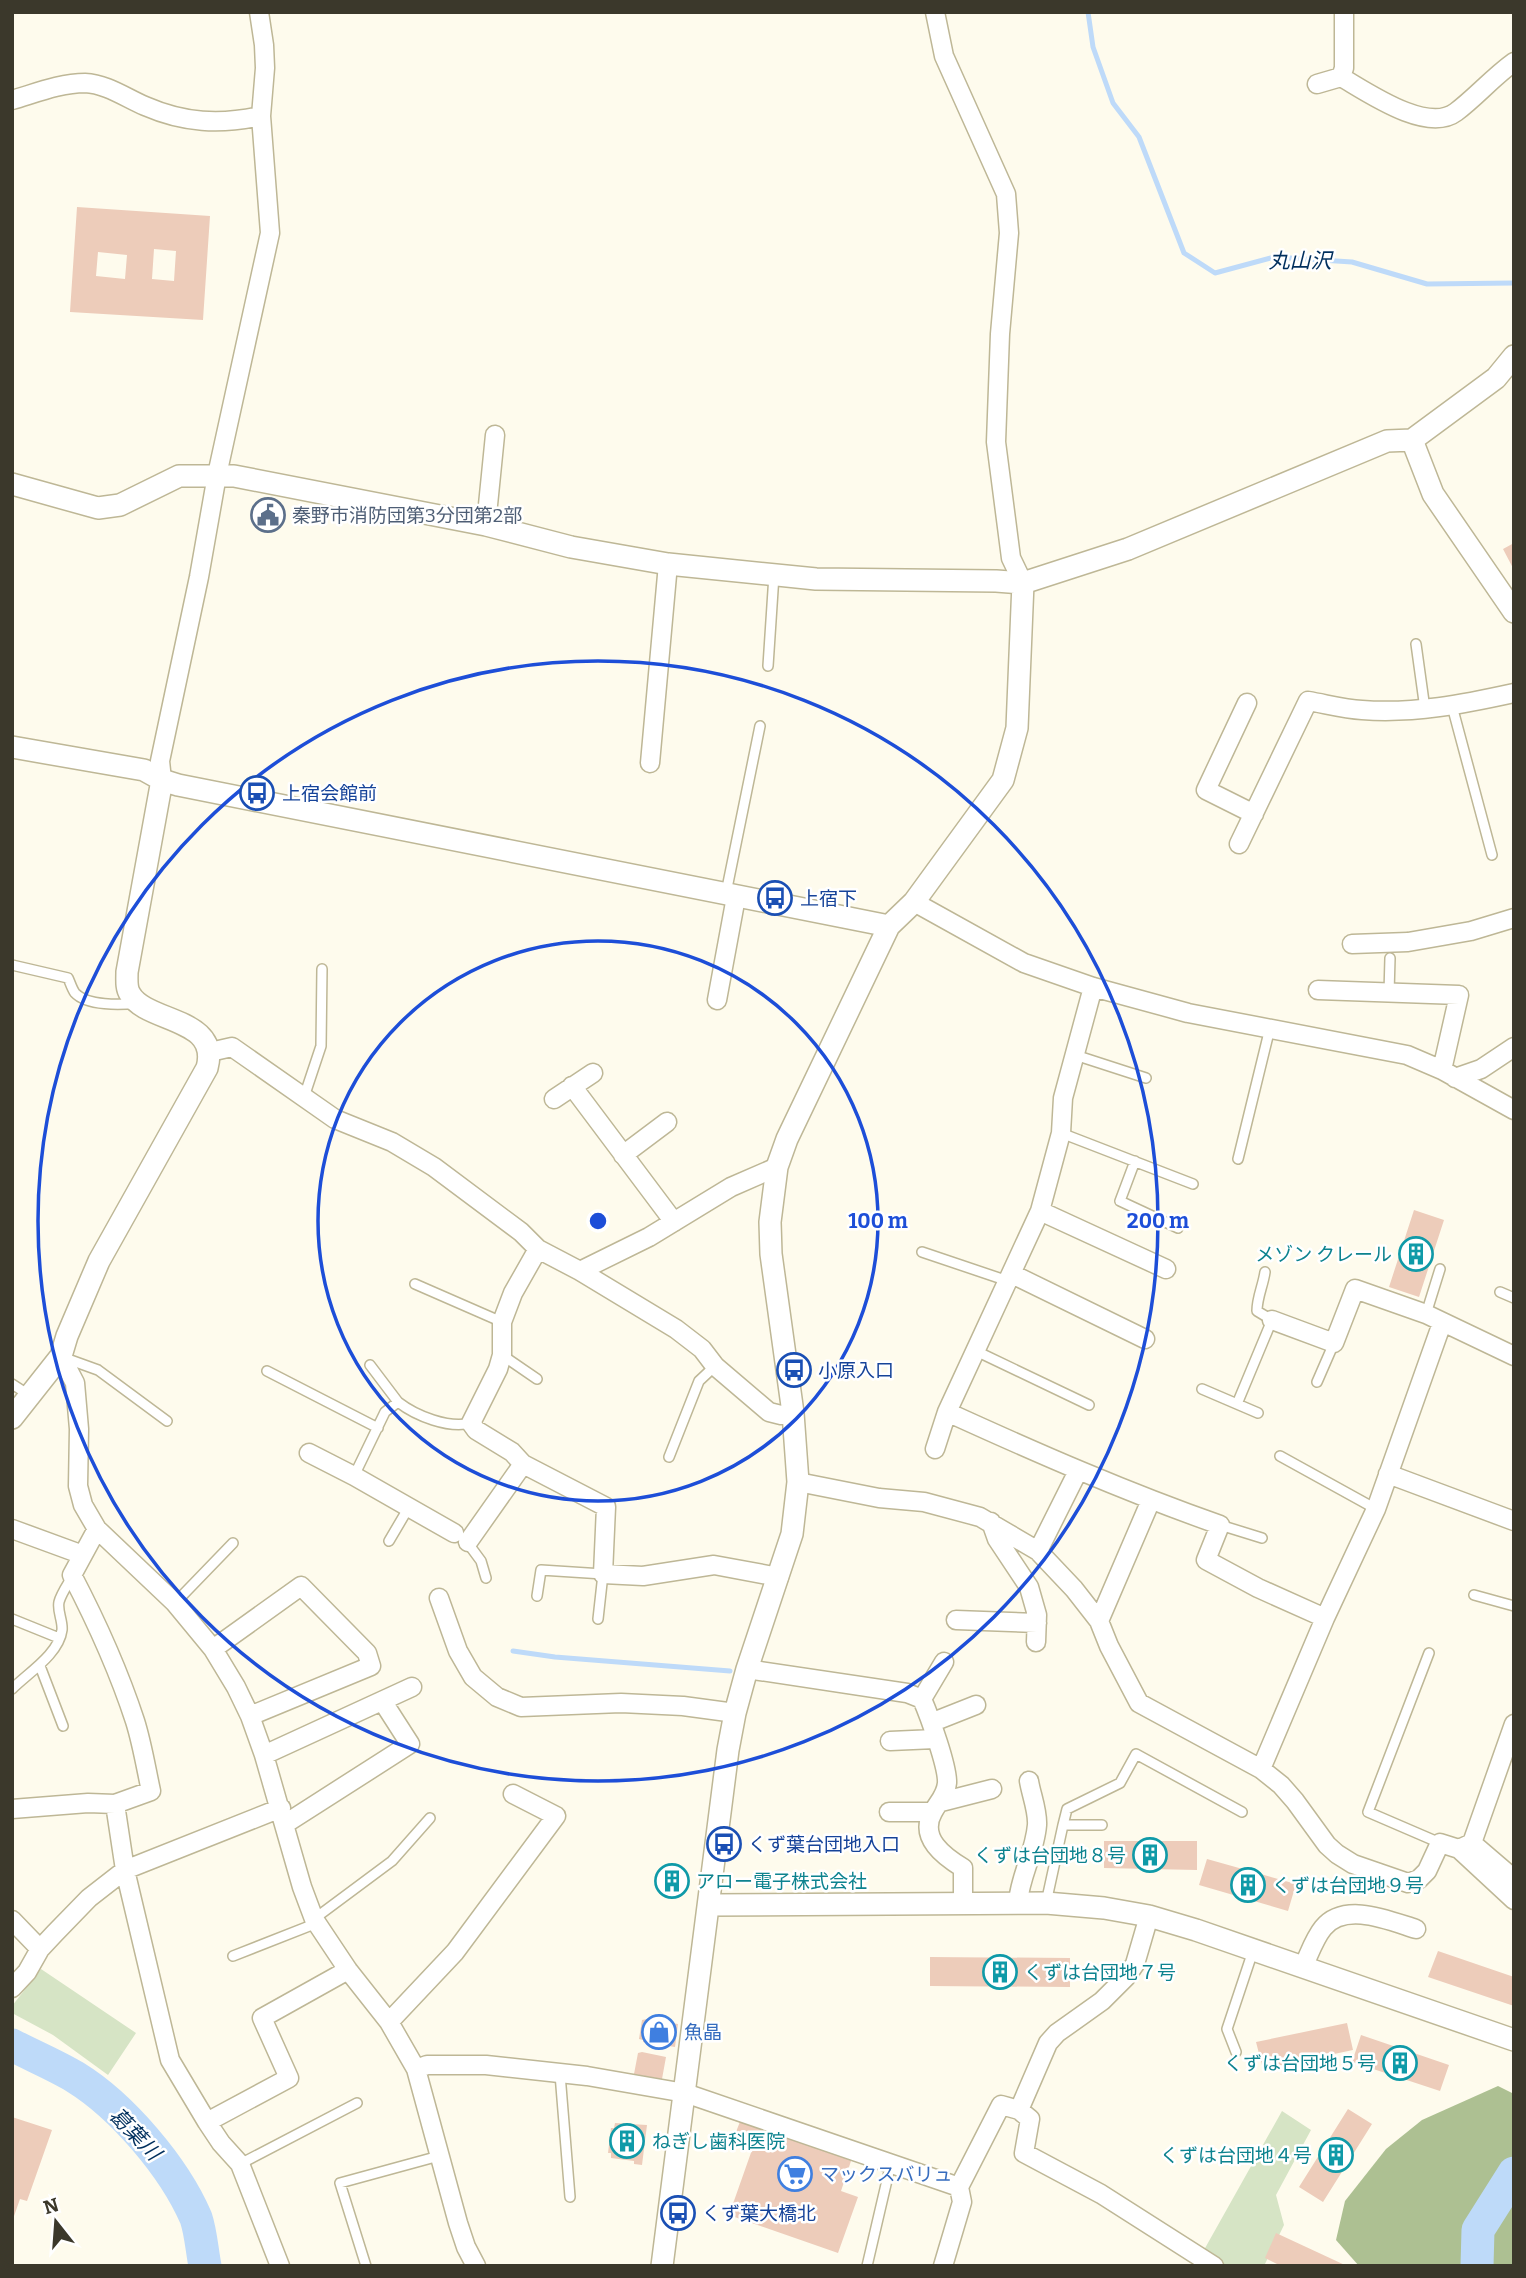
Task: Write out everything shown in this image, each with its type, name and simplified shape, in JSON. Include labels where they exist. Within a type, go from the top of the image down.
[{"type":"street","points":[[12,1418],[21,1390],[61,1356],[99,1261],[207,1068],[210,1052],[197,1032],[137,1003],[127,988],[127,972],[162,780],[160,761],[200,577],[216,475],[270,233],[261,116],[264,45],[259,12]]},
{"type":"street","points":[[662,2266],[728,1750],[747,1669],[792,1534],[798,1482],[793,1413],[771,1254],[770,1222],[777,1167],[787,1139],[889,926],[914,902],[1003,780],[1017,728],[1023,583],[1011,558],[996,442],[1000,334],[1009,233],[1006,194],[942,48],[935,12]]},
{"type":"street","points":[[1340,77],[1344,68],[1344,12]]},
{"type":"street","points":[[1317,84],[1340,77],[1392,107],[1420,117],[1436,118],[1453,115],[1514,62]]},
{"type":"street","points":[[12,100],[60,86],[87,83],[114,90],[174,116],[206,122],[233,122],[261,116]]},
{"type":"street","points":[[12,484],[98,508],[121,505],[179,476],[234,476],[485,525],[571,547],[668,564],[816,579],[996,580],[1023,583],[1128,549],[1387,441],[1412,440],[1496,378],[1514,356]]},
{"type":"street","points":[[485,525],[495,435]]},
{"type":"street","points":[[1412,440],[1433,494],[1514,612]]},
{"type":"street","points":[[650,763],[668,564]]},
{"type":"street","points":[[1239,844],[1308,701],[1361,710],[1425,709],[1514,693]]},
{"type":"street","points":[[1247,703],[1206,790],[1254,814]]},
{"type":"street","points":[[12,747],[144,769],[162,780],[889,926]]},
{"type":"street","points":[[717,1000],[731,896]]},
{"type":"street","points":[[914,902],[1024,963],[1093,987],[1188,1013],[1408,1055],[1514,1110]]},
{"type":"street","points":[[1352,944],[1408,942],[1471,931],[1514,918]]},
{"type":"street","points":[[935,1449],[947,1412],[1040,1211],[1061,1133],[1063,1098],[1093,987]]},
{"type":"street","points":[[1318,990],[1459,995],[1449,1074]]},
{"type":"street","points":[[210,1052],[232,1047],[335,1119],[391,1142],[434,1167],[521,1232],[538,1249],[676,1329],[702,1349],[715,1366],[769,1412],[781,1415],[793,1413]]},
{"type":"street","points":[[1449,1074],[1481,1069],[1514,1047]]},
{"type":"street","points":[[554,1099],[593,1073]]},
{"type":"street","points":[[572,1086],[674,1222]]},
{"type":"street","points":[[623,1154],[667,1122]]},
{"type":"street","points":[[580,1271],[674,1222],[731,1187],[777,1167]]},
{"type":"street","points":[[1040,1211],[1166,1269]]},
{"type":"street","points":[[538,1249],[513,1293],[502,1322],[502,1355],[498,1369],[471,1423],[476,1430],[512,1452],[523,1464],[606,1507],[603,1574],[643,1576],[714,1565],[779,1577]]},
{"type":"street","points":[[1010,1278],[1145,1339]]},
{"type":"street","points":[[1272,1320],[1334,1343],[1355,1289],[1426,1314],[1514,1356]]},
{"type":"street","points":[[1261,1769],[1325,1618],[1376,1509],[1443,1323]]},
{"type":"street","points":[[61,1356],[75,1383],[79,1429],[78,1486],[83,1505],[97,1529],[175,1603],[213,1649],[250,1716],[283,1816],[302,1887],[316,1921],[348,1970],[389,2022],[416,2069],[458,2223],[476,2266]]},
{"type":"street","points":[[947,1412],[1078,1471],[1220,1525],[1206,1560],[1258,1588],[1325,1618]]},
{"type":"street","points":[[309,1453],[354,1475],[461,1538],[523,1464]]},
{"type":"street","points":[[1038,1551],[1078,1471]]},
{"type":"street","points":[[1388,1474],[1513,1519]]},
{"type":"street","points":[[798,1482],[879,1497],[924,1502],[991,1522],[1038,1551],[1074,1589],[1099,1621],[1108,1646],[1139,1703],[1261,1769],[1295,1801],[1327,1845],[1353,1864],[1408,1883],[1419,1879],[1427,1871],[1440,1843],[1465,1846],[1514,1879]]},
{"type":"street","points":[[1099,1621],[1151,1500]]},
{"type":"street","points":[[991,1522],[997,1539],[1029,1587],[1037,1615],[1036,1642]]},
{"type":"street","points":[[12,1529],[83,1555]]},
{"type":"street","points":[[12,1809],[88,1803],[115,1804],[151,1791],[135,1722],[105,1648],[102,1633],[72,1575],[97,1529]]},
{"type":"street","points":[[213,1649],[301,1586],[367,1653],[371,1666],[250,1716]]},
{"type":"street","points":[[439,1598],[458,1651],[473,1678],[497,1697],[521,1707],[621,1703],[683,1706],[735,1713]]},
{"type":"street","points":[[956,1620],[977,1612],[1037,1623]]},
{"type":"street","points":[[922,1699],[944,1662]]},
{"type":"street","points":[[747,1669],[907,1693],[922,1699],[934,1731],[947,1783],[930,1831],[933,1844],[943,1855],[963,1868],[963,1902]]},
{"type":"street","points":[[264,1755],[412,1687]]},
{"type":"street","points":[[14,1983],[27,1972],[40,1949],[89,1898],[125,1870],[283,1816],[410,1744],[383,1702]]},
{"type":"street","points":[[890,1741],[934,1731],[976,1705]]},
{"type":"street","points":[[1465,1846],[1510,1748],[1514,1724]]},
{"type":"street","points":[[1018,1902],[1037,1824],[1029,1781]]},
{"type":"street","points":[[890,1812],[937,1807],[992,1789]]},
{"type":"street","points":[[389,2022],[455,1952],[556,1816],[513,1794]]},
{"type":"street","points":[[115,1804],[125,1870],[170,2060],[206,2122],[240,2164],[280,2266]]},
{"type":"street","points":[[1465,1846],[1514,1900]]},
{"type":"street","points":[[709,1905],[1018,1902],[1104,1908],[1149,1916],[1254,1949],[1514,2040]]},
{"type":"street","points":[[1019,2110],[1048,2043],[1102,2001],[1126,1978],[1135,1964],[1149,1916]]},
{"type":"street","points":[[1303,1967],[1324,1926],[1343,1916],[1371,1916],[1416,1929]]},
{"type":"street","points":[[12,1920],[40,1949]]},
{"type":"street","points":[[206,2122],[289,2078],[262,2018],[348,1970]]},
{"type":"street","points":[[416,2069],[427,2064],[485,2066],[587,2076],[685,2092],[959,2187]]},
{"type":"street","points":[[943,2266],[962,2202],[959,2187],[1000,2105],[1019,2110],[1030,2119],[1024,2152],[1101,2194],[1214,2266]]},
{"type":"lane","points":[[768,666],[774,576]]},
{"type":"lane","points":[[1416,644],[1425,709]]},
{"type":"lane","points":[[1452,706],[1492,855]]},
{"type":"lane","points":[[731,896],[760,726]]},
{"type":"lane","points":[[1389,993],[1390,958]]},
{"type":"lane","points":[[12,965],[68,978],[75,993],[85,1000],[117,1006],[137,1003]]},
{"type":"lane","points":[[304,1097],[321,1046],[322,969]]},
{"type":"lane","points":[[1238,1159],[1270,1028]]},
{"type":"lane","points":[[1075,1055],[1146,1077]]},
{"type":"lane","points":[[1061,1133],[1193,1184]]},
{"type":"lane","points":[[1135,1161],[1120,1201],[1178,1228]]},
{"type":"lane","points":[[922,1252],[1010,1278]]},
{"type":"lane","points":[[1426,1314],[1440,1269]]},
{"type":"lane","points":[[1237,1404],[1272,1320],[1256,1311],[1257,1297],[1265,1272]]},
{"type":"lane","points":[[415,1284],[502,1322]]},
{"type":"lane","points":[[1500,1292],[1514,1298]]},
{"type":"lane","points":[[1317,1382],[1334,1343]]},
{"type":"lane","points":[[976,1351],[1089,1405]]},
{"type":"lane","points":[[502,1355],[537,1379]]},
{"type":"lane","points":[[61,1356],[98,1370],[167,1421]]},
{"type":"lane","points":[[370,1365],[398,1402],[432,1419],[461,1426],[471,1423]]},
{"type":"lane","points":[[669,1457],[699,1381],[715,1366]]},
{"type":"lane","points":[[267,1370],[378,1428]]},
{"type":"lane","points":[[1202,1389],[1258,1413]]},
{"type":"lane","points":[[354,1475],[385,1412],[398,1402]]},
{"type":"lane","points":[[1280,1456],[1376,1509]]},
{"type":"lane","points":[[389,1541],[409,1507]]},
{"type":"lane","points":[[1220,1525],[1262,1538]]},
{"type":"lane","points":[[461,1538],[481,1561],[486,1578]]},
{"type":"lane","points":[[175,1603],[233,1543]]},
{"type":"lane","points":[[537,1596],[541,1570],[603,1574],[598,1619]]},
{"type":"lane","points":[[12,1689],[30,1670],[40,1666],[54,1649],[62,1631],[59,1602],[72,1575]]},
{"type":"lane","points":[[1474,1595],[1514,1606]]},
{"type":"lane","points":[[12,1619],[59,1638]]},
{"type":"lane","points":[[1429,1653],[1368,1812],[1440,1843]]},
{"type":"lane","points":[[40,1666],[63,1726]]},
{"type":"lane","points":[[1045,1903],[1067,1809],[1120,1783],[1136,1754],[1242,1812]]},
{"type":"lane","points":[[233,1956],[316,1921],[392,1861],[430,1818]]},
{"type":"lane","points":[[1063,1825],[1102,1825]]},
{"type":"lane","points":[[1236,2052],[1227,2029],[1254,1949]]},
{"type":"lane","points":[[560,2074],[570,2197]]},
{"type":"lane","points":[[240,2164],[357,2103]]},
{"type":"lane","points":[[366,2266],[340,2183],[439,2156]]},
{"type":"lane","points":[[867,2266],[891,2163]]},
{"type":"green space","points":[[41,1969],[136,2033],[108,2075],[53,2035],[12,2013],[12,2006]]},
{"type":"green space","points":[[1498,2086],[1514,2094],[1514,2266],[1359,2266],[1336,2240],[1345,2201],[1386,2149],[1422,2120]]},
{"type":"green space","points":[[1282,2111],[1311,2130],[1276,2195],[1284,2225],[1264,2266],[1195,2266]]},
{"type":"building","points":[[77,207],[210,216],[203,320],[70,312]],"holes":[[[154,249],[176,251],[174,281],[152,279]],[[98,252],[127,255],[125,279],[96,276]]]},
{"type":"building","points":[[1514,543],[1514,570],[1503,549]]},
{"type":"building","name":"メゾン クレール","points":[[1414,1210],[1444,1220],[1419,1297],[1389,1287]]},
{"type":"building","name":"くずは台団地８号","points":[[1104,1841],[1197,1841],[1197,1870],[1104,1868]]},
{"type":"building","name":"くずは台団地９号","points":[[1207,1859],[1296,1884],[1288,1911],[1199,1885]]},
{"type":"building","name":"アロー電子株式会社","points":[[664,1866],[684,1868],[681,1897],[661,1895]]},
{"type":"building","points":[[1438,1951],[1514,1977],[1514,2006],[1428,1977]]},
{"type":"building","name":"くずは台団地７号","points":[[930,1957],[1070,1958],[1070,1987],[930,1986]]},
{"type":"building","name":"魚晶","points":[[642,2020],[678,2024],[675,2047],[639,2039]]},
{"type":"building","points":[[1347,2023],[1353,2050],[1263,2069],[1256,2042]]},
{"type":"building","name":"くずは台団地５号","points":[[1361,2035],[1449,2065],[1440,2091],[1352,2062]]},
{"type":"building","points":[[638,2053],[666,2057],[662,2079],[634,2074]]},
{"type":"building","name":"くずは台団地４号","points":[[1348,2109],[1372,2124],[1323,2202],[1299,2187]]},
{"type":"building","points":[[12,2117],[52,2130],[27,2201],[20,2199],[13,2219]]},
{"type":"building","name":"マックスバリュ","points":[[741,2119],[852,2158],[841,2191],[858,2197],[838,2253],[729,2215],[753,2147],[742,2143],[736,2132]]},
{"type":"building","name":"ねぎし歯科医院","points":[[615,2123],[647,2125],[642,2165],[634,2164],[634,2161],[611,2158],[611,2153],[608,2153],[611,2128],[614,2128]]},
{"type":"building","points":[[1276,2233],[1347,2266],[1281,2266],[1265,2258]]},
{"type":"waterway","name":"丸山沢","points":[[1088,12],[1093,47],[1113,103],[1139,137],[1184,253],[1215,273],[1274,257],[1352,262],[1427,284],[1514,283]]},
{"type":"waterway","points":[[513,1651],[555,1657],[730,1671]]},
{"type":"waterway","name":"葛葉川","points":[[12,2045],[93,2089],[145,2139],[174,2179],[196,2218],[205,2266]]},
{"type":"waterway","points":[[1477,2266],[1478,2230],[1514,2173]]},
{"type":"place","name":"秦野市消防団第3分団第2部","points":[[268,515]]},
{"type":"place","name":"上宿会館前","points":[[257,793]]},
{"type":"place","name":"上宿下","points":[[775,898]]},
{"type":"place","name":"メゾン クレール","points":[[1416,1254]]},
{"type":"place","name":"小原入口","points":[[794,1370]]},
{"type":"place","name":"くず葉台団地入口","points":[[724,1844]]},
{"type":"place","name":"くずは台団地８号","points":[[1150,1855]]},
{"type":"place","name":"アロー電子株式会社","points":[[672,1881]]},
{"type":"place","name":"くずは台団地９号","points":[[1248,1885]]},
{"type":"place","name":"くずは台団地７号","points":[[1000,1972]]},
{"type":"place","name":"魚晶","points":[[659,2032]]},
{"type":"place","name":"くずは台団地５号","points":[[1400,2063]]},
{"type":"place","name":"ねぎし歯科医院","points":[[627,2141]]},
{"type":"place","name":"くずは台団地４号","points":[[1336,2155]]},
{"type":"place","name":"マックスバリュ","points":[[795,2174]]},
{"type":"place","name":"くず葉大橋北","points":[[678,2213]]}]
